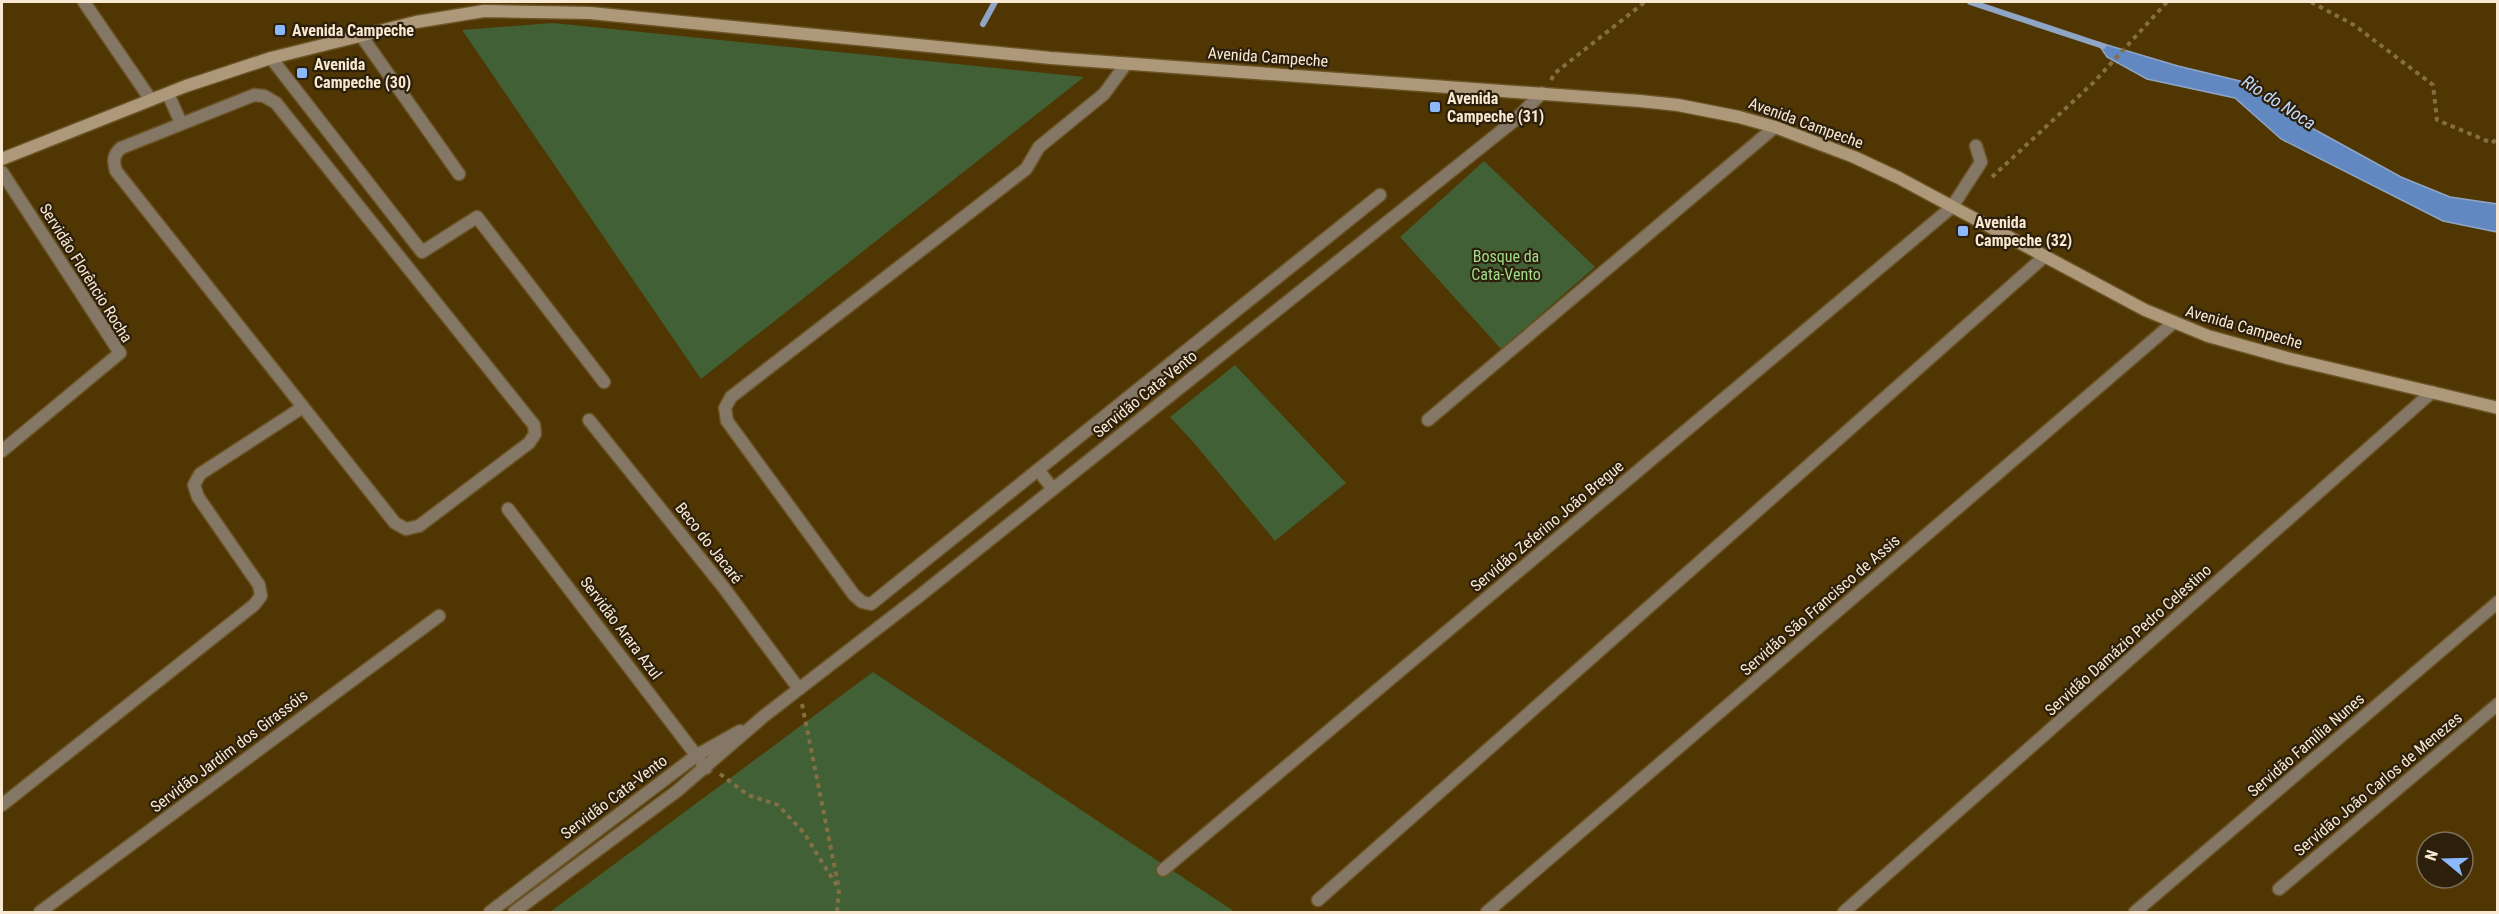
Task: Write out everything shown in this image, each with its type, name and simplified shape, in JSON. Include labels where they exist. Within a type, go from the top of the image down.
[{"type":"main road","name":"Avenida Campeche","points":[[2,159],[151,100],[271,58],[360,34],[484,11],[556,11],[1126,64],[1542,93],[1678,105],[1718,112],[1775,127],[1854,157],[2174,323],[2248,348],[2498,408]]},
{"type":"street","points":[[84,2],[151,100]]},
{"type":"street","points":[[360,34],[459,174]]},
{"type":"street","points":[[271,58],[422,252],[477,217],[604,382]]},
{"type":"street","points":[[1126,64],[1104,94],[1039,147],[1026,169],[731,397],[725,408],[727,421],[854,595],[862,602],[871,604],[1380,195]]},
{"type":"street","name":"Servidão Cata-Vento","points":[[519,909],[706,768],[764,716],[1053,489],[1515,120],[1542,93]]},
{"type":"street","points":[[168,94],[181,123]]},
{"type":"street","points":[[254,95],[264,96],[276,103],[534,425],[535,434],[529,443],[419,526],[406,530],[395,523],[116,171],[115,153],[121,148],[181,123],[254,95]]},
{"type":"street","points":[[1428,420],[1775,127]]},
{"type":"street","name":"Servidão Zeferino João Bregue","points":[[1163,870],[1952,207],[1981,162],[1976,146]]},
{"type":"street","name":"Servidão Florêncio Rocha","points":[[2,172],[120,353],[2,451]]},
{"type":"street","points":[[1318,900],[2045,256]]},
{"type":"street","name":"Servidão São Francisco de Assis","points":[[1487,912],[2174,323]]},
{"type":"street","name":"Servidão Damázio Pedro Celestino","points":[[1845,912],[2433,392]]},
{"type":"street","points":[[2,805],[254,605],[261,596],[259,585],[198,497],[194,485],[200,474],[303,406]]},
{"type":"street","name":"Beco do Jacaré","points":[[589,420],[724,588],[799,689]]},
{"type":"street","points":[[1038,470],[1053,489]]},
{"type":"street","name":"Servidão Arara Azul","points":[[508,509],[706,768]]},
{"type":"street","name":"Servidão Família Nunes","points":[[2135,912],[2498,602]]},
{"type":"street","name":"Servidão Jardim dos Girassóis","points":[[40,912],[439,616]]},
{"type":"street","name":"Servidão João Carlos de Menezes","points":[[2279,889],[2498,704]]},
{"type":"street","name":"Servidão Cata-Vento","points":[[490,912],[697,755],[764,716]]},
{"type":"street","points":[[602,827],[611,840]]},
{"type":"street","points":[[515,892],[519,909]]},
{"type":"path","points":[[1542,93],[1555,73],[1645,2]]},
{"type":"path","points":[[1992,177],[2094,82],[2167,2]]},
{"type":"path","points":[[2311,2],[2354,25],[2433,85],[2437,120],[2492,143],[2498,138]]},
{"type":"path","points":[[799,689],[839,889],[837,912]]},
{"type":"path","points":[[706,768],[722,775],[748,795],[778,805],[804,833],[839,889]]},
{"type":"green space","points":[[553,23],[1084,77],[701,379],[462,30]]},
{"type":"green space","name":"Bosque da Cata-Vento","points":[[1484,161],[1595,267],[1501,349],[1400,237]]},
{"type":"green space","points":[[1235,365],[1346,483],[1275,541],[1170,417]]},
{"type":"green space","points":[[873,672],[1235,912],[550,912]]},
{"type":"water","points":[[2097,42],[2178,66],[2240,81],[2290,116],[2401,177],[2450,197],[2497,204],[2497,232],[2443,221],[2281,139],[2235,98],[2147,79],[2107,57]]},
{"type":"waterway","points":[[983,24],[995,2]]},
{"type":"waterway","name":"Rio do Noca","points":[[1970,2],[2103,46]]},
{"type":"place","name":"Avenida Campeche","points":[[280,30]]},
{"type":"place","name":"Avenida Campeche (30)","points":[[302,73]]},
{"type":"place","name":"Avenida Campeche (31)","points":[[1435,107]]},
{"type":"place","name":"Avenida Campeche (32)","points":[[1963,231]]}]
